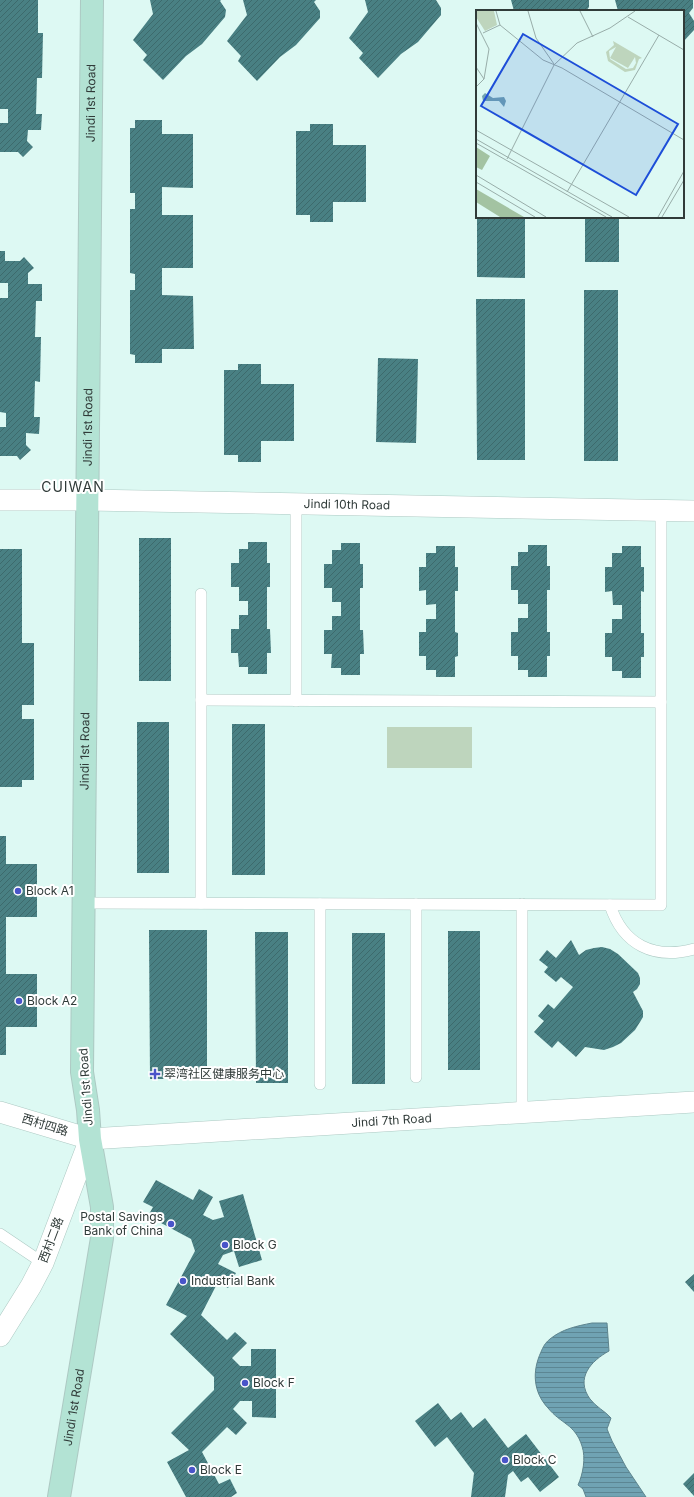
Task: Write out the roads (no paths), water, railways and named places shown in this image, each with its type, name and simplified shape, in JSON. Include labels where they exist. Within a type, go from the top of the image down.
[{"type":"street","name":"Jindi 1st Road","points":[[59,1497],[102,1238],[102,1207],[90,1139],[88,1110],[82,1072],[92,0]]},
{"type":"street","name":"Jindi 10th Road","points":[[0,500],[87,500],[694,511]]},
{"type":"street","name":"Jindi 7th Road","points":[[90,1139],[694,1102]]},
{"type":"street","name":"西村四路","points":[[0,1112],[90,1139]]},
{"type":"street","name":"西村二路","points":[[0,1336],[31,1286],[43,1263],[90,1139]]},
{"type":"lane","points":[[296,504],[296,701]]},
{"type":"lane","points":[[84,903],[661,905],[661,510]]},
{"type":"lane","points":[[201,594],[201,903]]},
{"type":"lane","points":[[201,700],[661,702]]},
{"type":"lane","points":[[320,904],[320,1084]]},
{"type":"lane","points":[[416,904],[416,1077]]},
{"type":"lane","points":[[522,904],[522,1112]]},
{"type":"lane","points":[[610,905],[614,918],[621,929],[642,947],[668,953],[694,949]]},
{"type":"lane","points":[[0,1234],[43,1263]]},
{"type":"water","points":[[592,1323],[607,1323],[609,1351],[596,1360],[587,1371],[584,1384],[586,1391],[592,1402],[611,1418],[607,1429],[612,1441],[626,1467],[646,1497],[586,1497],[583,1489],[578,1485],[583,1471],[584,1461],[582,1446],[579,1439],[572,1429],[548,1408],[539,1395],[535,1374],[538,1359],[544,1345],[565,1330]]},
{"type":"place","name":"Block A1","points":[[18,891]]},
{"type":"place","name":"Block A2","points":[[19,1001]]},
{"type":"place","name":"翠湾社区健康服务中心","points":[[155,1074]]},
{"type":"place","name":"Postal Savings Bank of China","points":[[171,1224]]},
{"type":"place","name":"Block G","points":[[225,1245]]},
{"type":"place","name":"Industrial Bank","points":[[183,1281]]},
{"type":"place","name":"Block F","points":[[245,1383]]},
{"type":"place","name":"Block C","points":[[505,1460]]},
{"type":"place","name":"Block E","points":[[192,1470]]},
{"type":"district","name":"CUIWAN","points":[[73,487]]}]
